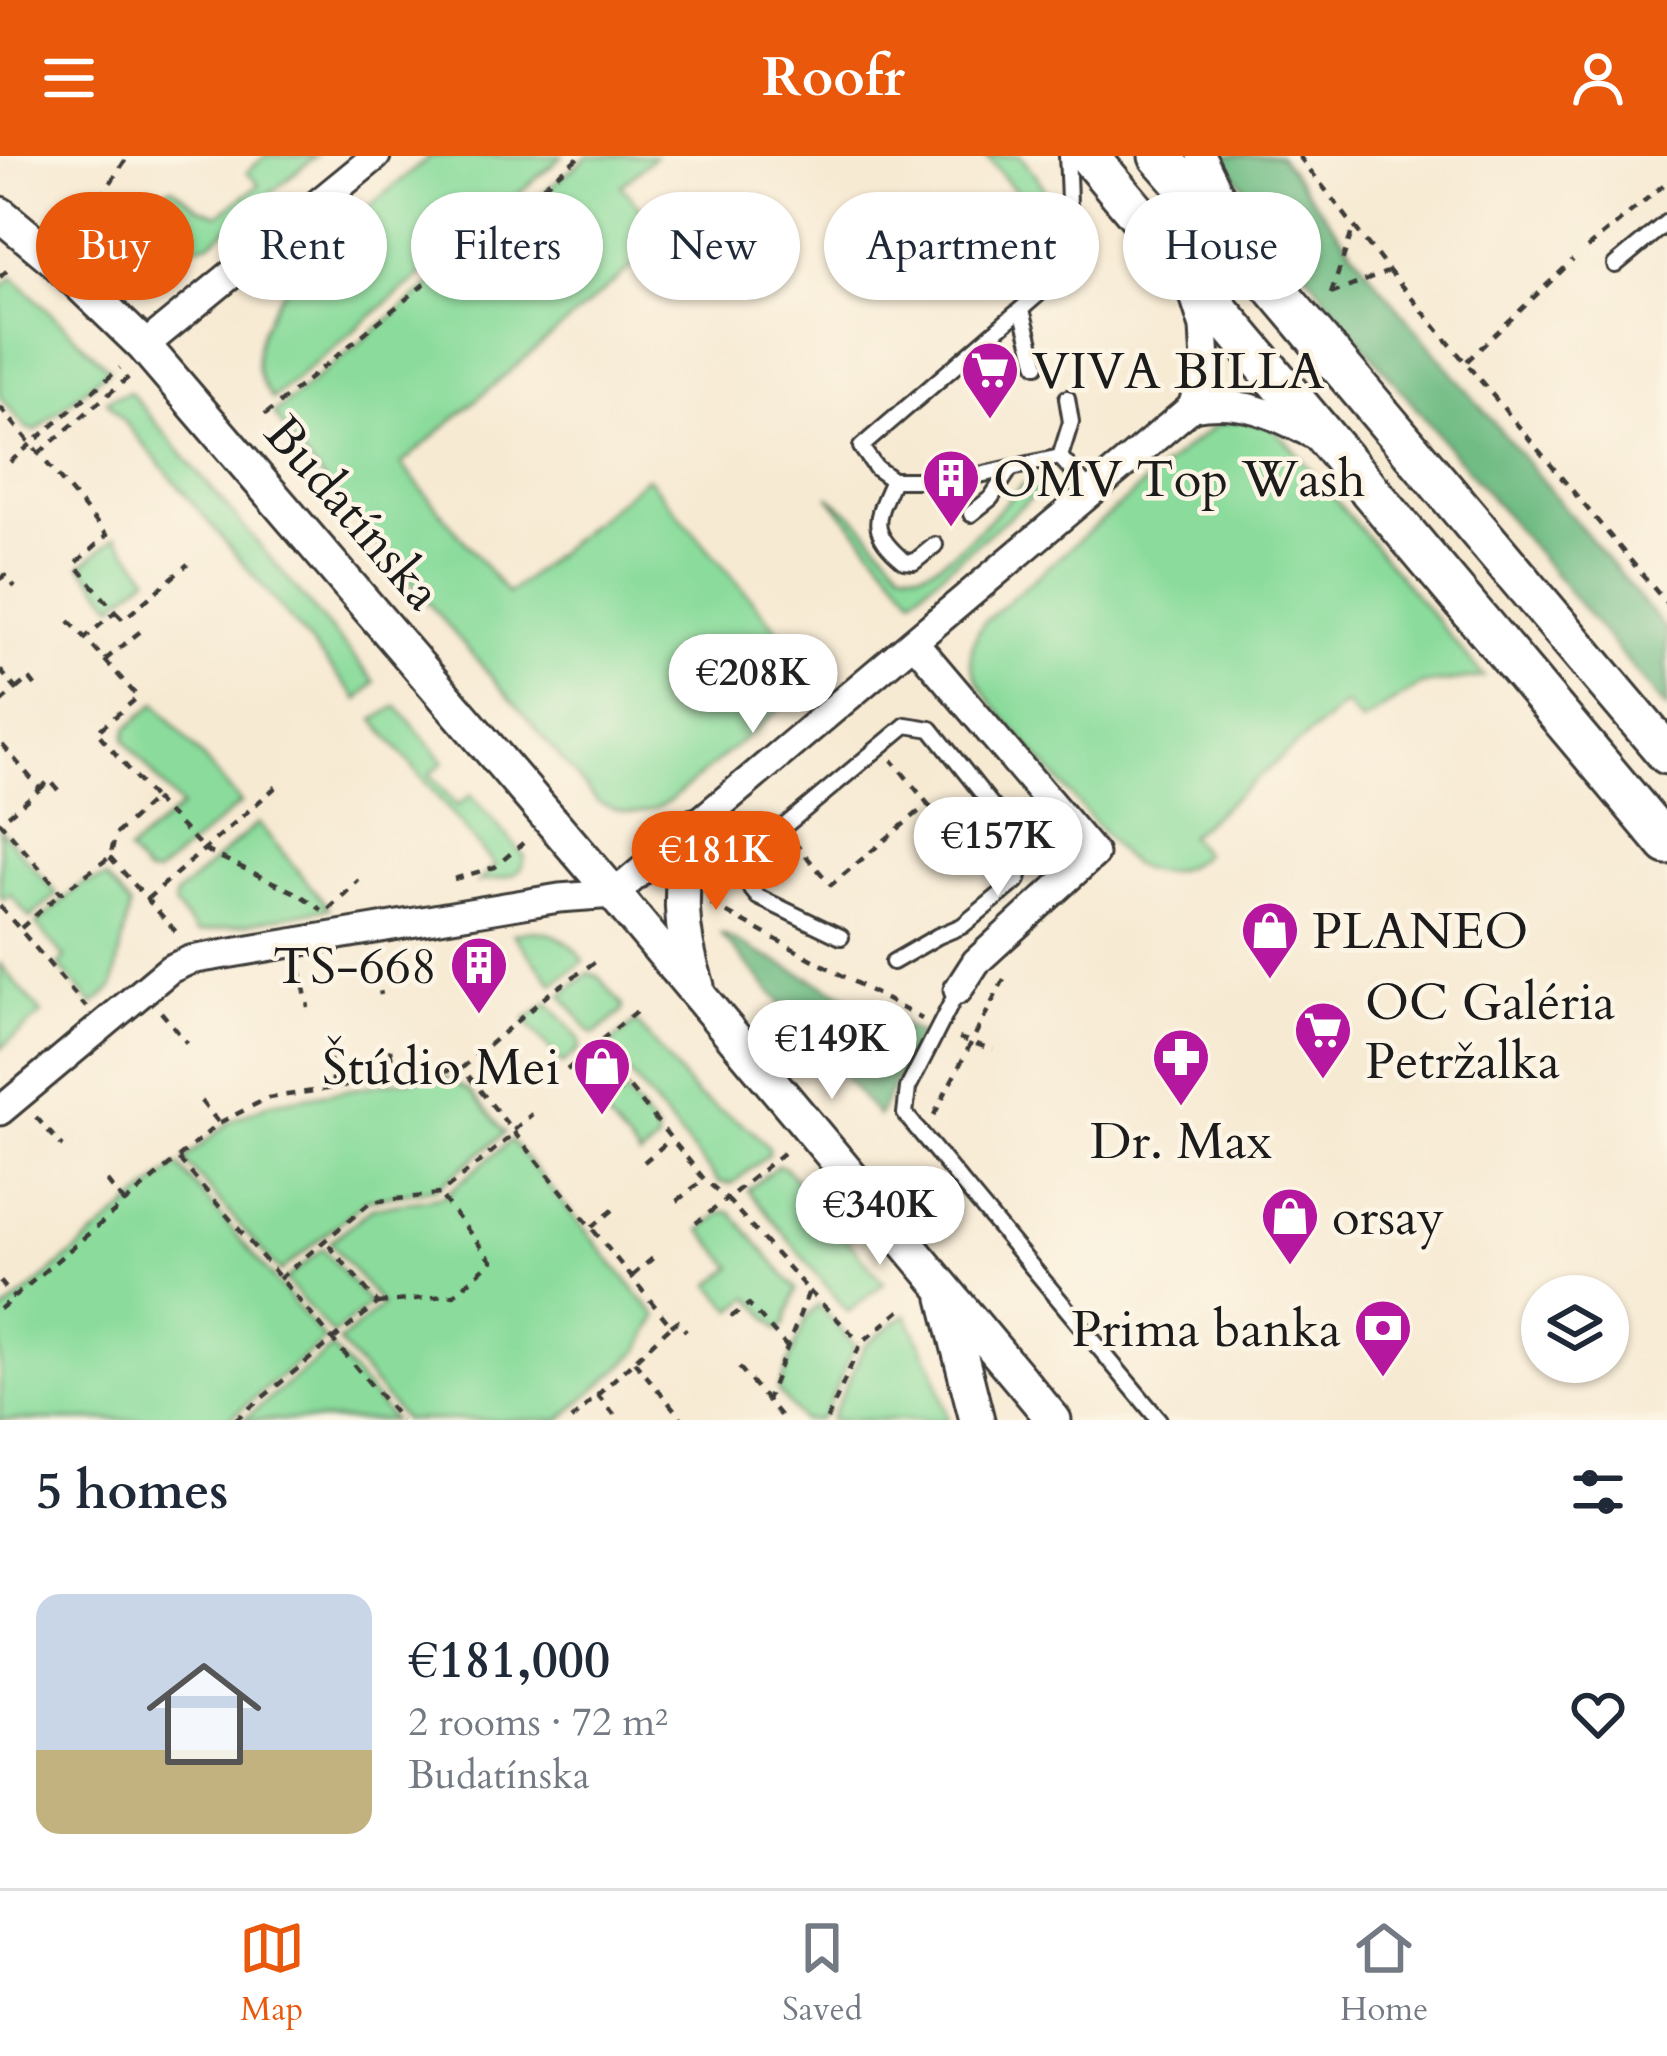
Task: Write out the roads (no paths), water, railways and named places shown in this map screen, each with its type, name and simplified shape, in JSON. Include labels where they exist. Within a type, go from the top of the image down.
[{"type":"main road","points":[[1089,156],[1123,196]]},
{"type":"main road","points":[[1159,156],[1191,192]]},
{"type":"main road","points":[[1211,300],[1667,844]]},
{"type":"main road","points":[[1284,300],[1667,754]]},
{"type":"street","points":[[132,363],[376,156]]},
{"type":"street","points":[[1201,156],[1219,192]]},
{"type":"street","name":"Budatínska","points":[[0,214],[54,259],[132,363],[614,894],[1054,1420]]},
{"type":"street","points":[[0,1111],[170,969],[190,961],[559,898],[614,894],[1192,407],[1202,381],[1206,344],[1195,300]]},
{"type":"street","points":[[1192,407],[1214,403],[1249,406],[1330,443]]},
{"type":"street","points":[[914,642],[1094,854],[976,962],[958,990]]},
{"type":"street","points":[[694,826],[682,877],[682,922],[701,999]]},
{"type":"street","name":"Budatínska","points":[[945,1291],[977,1420]]},
{"type":"lane","points":[[1060,457],[957,480],[892,480],[861,447],[1049,285],[1057,273],[1070,224],[1067,156]]},
{"type":"lane","points":[[1616,265],[1667,222]]},
{"type":"lane","points":[[1022,310],[1037,364]]},
{"type":"lane","points":[[1060,457],[1070,422],[1067,398]]},
{"type":"lane","points":[[1060,457],[1091,492]]},
{"type":"lane","points":[[970,514],[991,498],[1010,470]]},
{"type":"lane","points":[[892,480],[877,517],[880,533],[904,561],[914,562],[934,545]]},
{"type":"lane","points":[[841,938],[758,897],[745,880],[745,859],[906,725],[931,729],[1025,847],[1018,880],[962,926],[893,962]]},
{"type":"lane","points":[[958,990],[908,1088],[905,1114],[1159,1420]]},
{"type":"place","name":"VIVA BILLA","points":[[990,421]]},
{"type":"place","name":"OMV Top Wash","points":[[951,529]]},
{"type":"place","name":"PLANEO","points":[[1270,981]]},
{"type":"place","name":"TS-668","points":[[479,1016]]},
{"type":"place","name":"OC Galéria Petržalka","points":[[1323,1081]]},
{"type":"place","name":"Dr. Max","points":[[1181,1108]]},
{"type":"place","name":"Štúdio Mei","points":[[602,1117]]},
{"type":"place","name":"orsay","points":[[1290,1267]]},
{"type":"place","name":"Prima banka","points":[[1383,1379]]}]
